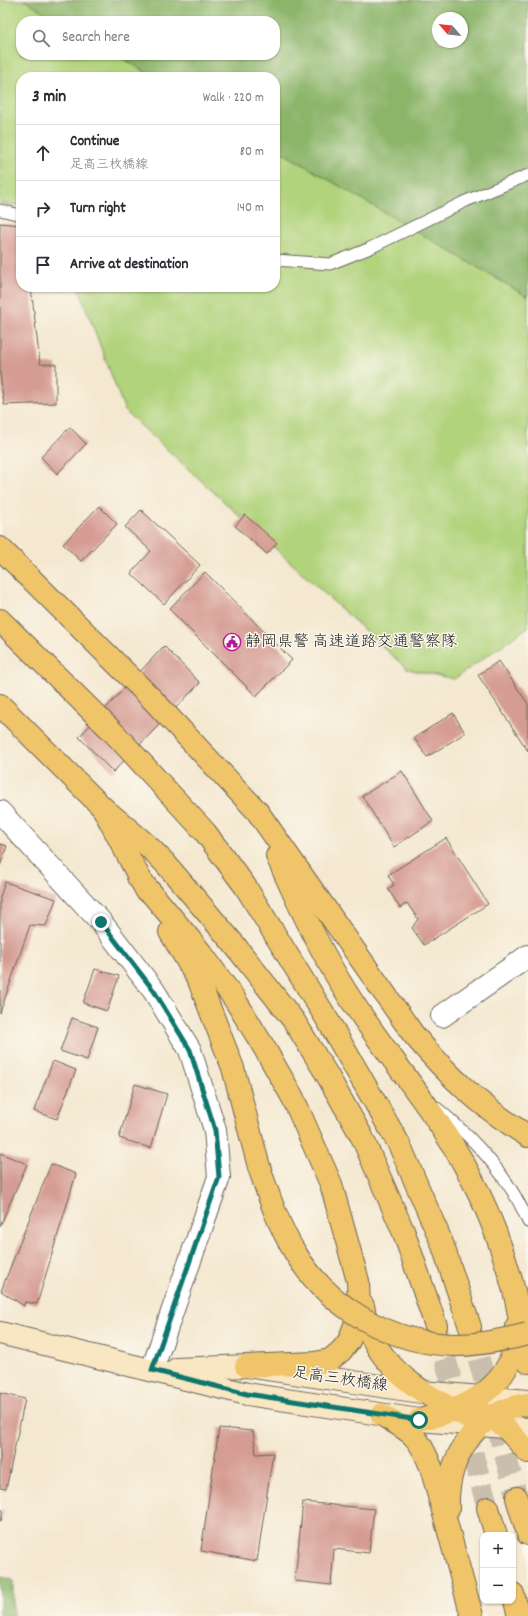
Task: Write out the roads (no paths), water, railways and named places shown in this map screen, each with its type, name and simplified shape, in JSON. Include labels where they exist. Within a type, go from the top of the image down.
[{"type":"highway","points":[[0,548],[151,698],[257,811],[413,1034],[442,1068],[473,1097],[528,1136]]},
{"type":"highway","points":[[0,620],[115,734],[205,832],[245,886],[327,1019],[399,1144],[442,1243],[470,1328]]},
{"type":"highway","points":[[0,705],[103,808],[148,846],[164,863],[233,943],[294,1021],[326,1073],[362,1137],[404,1233],[436,1326]]},
{"type":"highway","points":[[103,808],[138,877],[199,981],[233,1068],[259,1167],[280,1224],[295,1253],[311,1275],[328,1294],[349,1310],[391,1332],[411,1339],[456,1345],[481,1343],[528,1334]]},
{"type":"highway","points":[[257,811],[322,953],[348,996],[446,1135],[467,1170],[485,1206],[501,1247],[514,1290],[528,1362]]},
{"type":"highway","points":[[138,877],[202,954],[235,1000],[293,1098],[331,1184],[358,1281],[368,1330],[376,1346],[385,1359],[421,1392],[461,1401],[492,1423],[528,1452]]},
{"type":"highway","points":[[246,1366],[315,1363],[330,1360],[341,1351],[349,1341],[355,1325],[359,1308],[358,1281]]},
{"type":"highway","points":[[419,1420],[438,1416],[461,1401],[492,1387],[501,1377],[509,1363],[513,1348],[516,1327],[514,1290]]},
{"type":"highway","points":[[449,1534],[448,1498],[453,1467],[464,1446],[507,1410],[528,1404]]},
{"type":"highway","points":[[382,1415],[406,1429],[418,1439],[431,1467],[472,1616]]},
{"type":"highway","points":[[517,1498],[528,1534]]},
{"type":"highway","points":[[488,1508],[495,1532]]},
{"type":"highway","points":[[516,1604],[519,1616]]},
{"type":"main road","name":"足高三枚橋線","points":[[0,1333],[247,1394],[419,1420],[492,1423],[528,1429]]},
{"type":"main road","name":"足高三枚橋線","points":[[152,1370],[246,1366],[421,1392]]},
{"type":"main road","points":[[461,1401],[528,1401]]},
{"type":"street","points":[[0,812],[101,922],[154,991],[190,1050],[215,1130],[219,1177],[152,1370]]},
{"type":"street","points":[[442,1016],[528,956]]},
{"type":"lane","points":[[280,260],[330,264],[368,250],[466,201],[528,175]]},
{"type":"lane","points":[[0,210],[16,214]]},
{"type":"lane","points":[[415,1090],[460,1128],[497,1169],[522,1205],[528,1222]]},
{"type":"tunnel","points":[[436,1327],[488,1508]]},
{"type":"tunnel","points":[[470,1327],[517,1498]]},
{"type":"place","name":"静岡県警 高速道路交通警察隊","points":[[232,642]]}]
